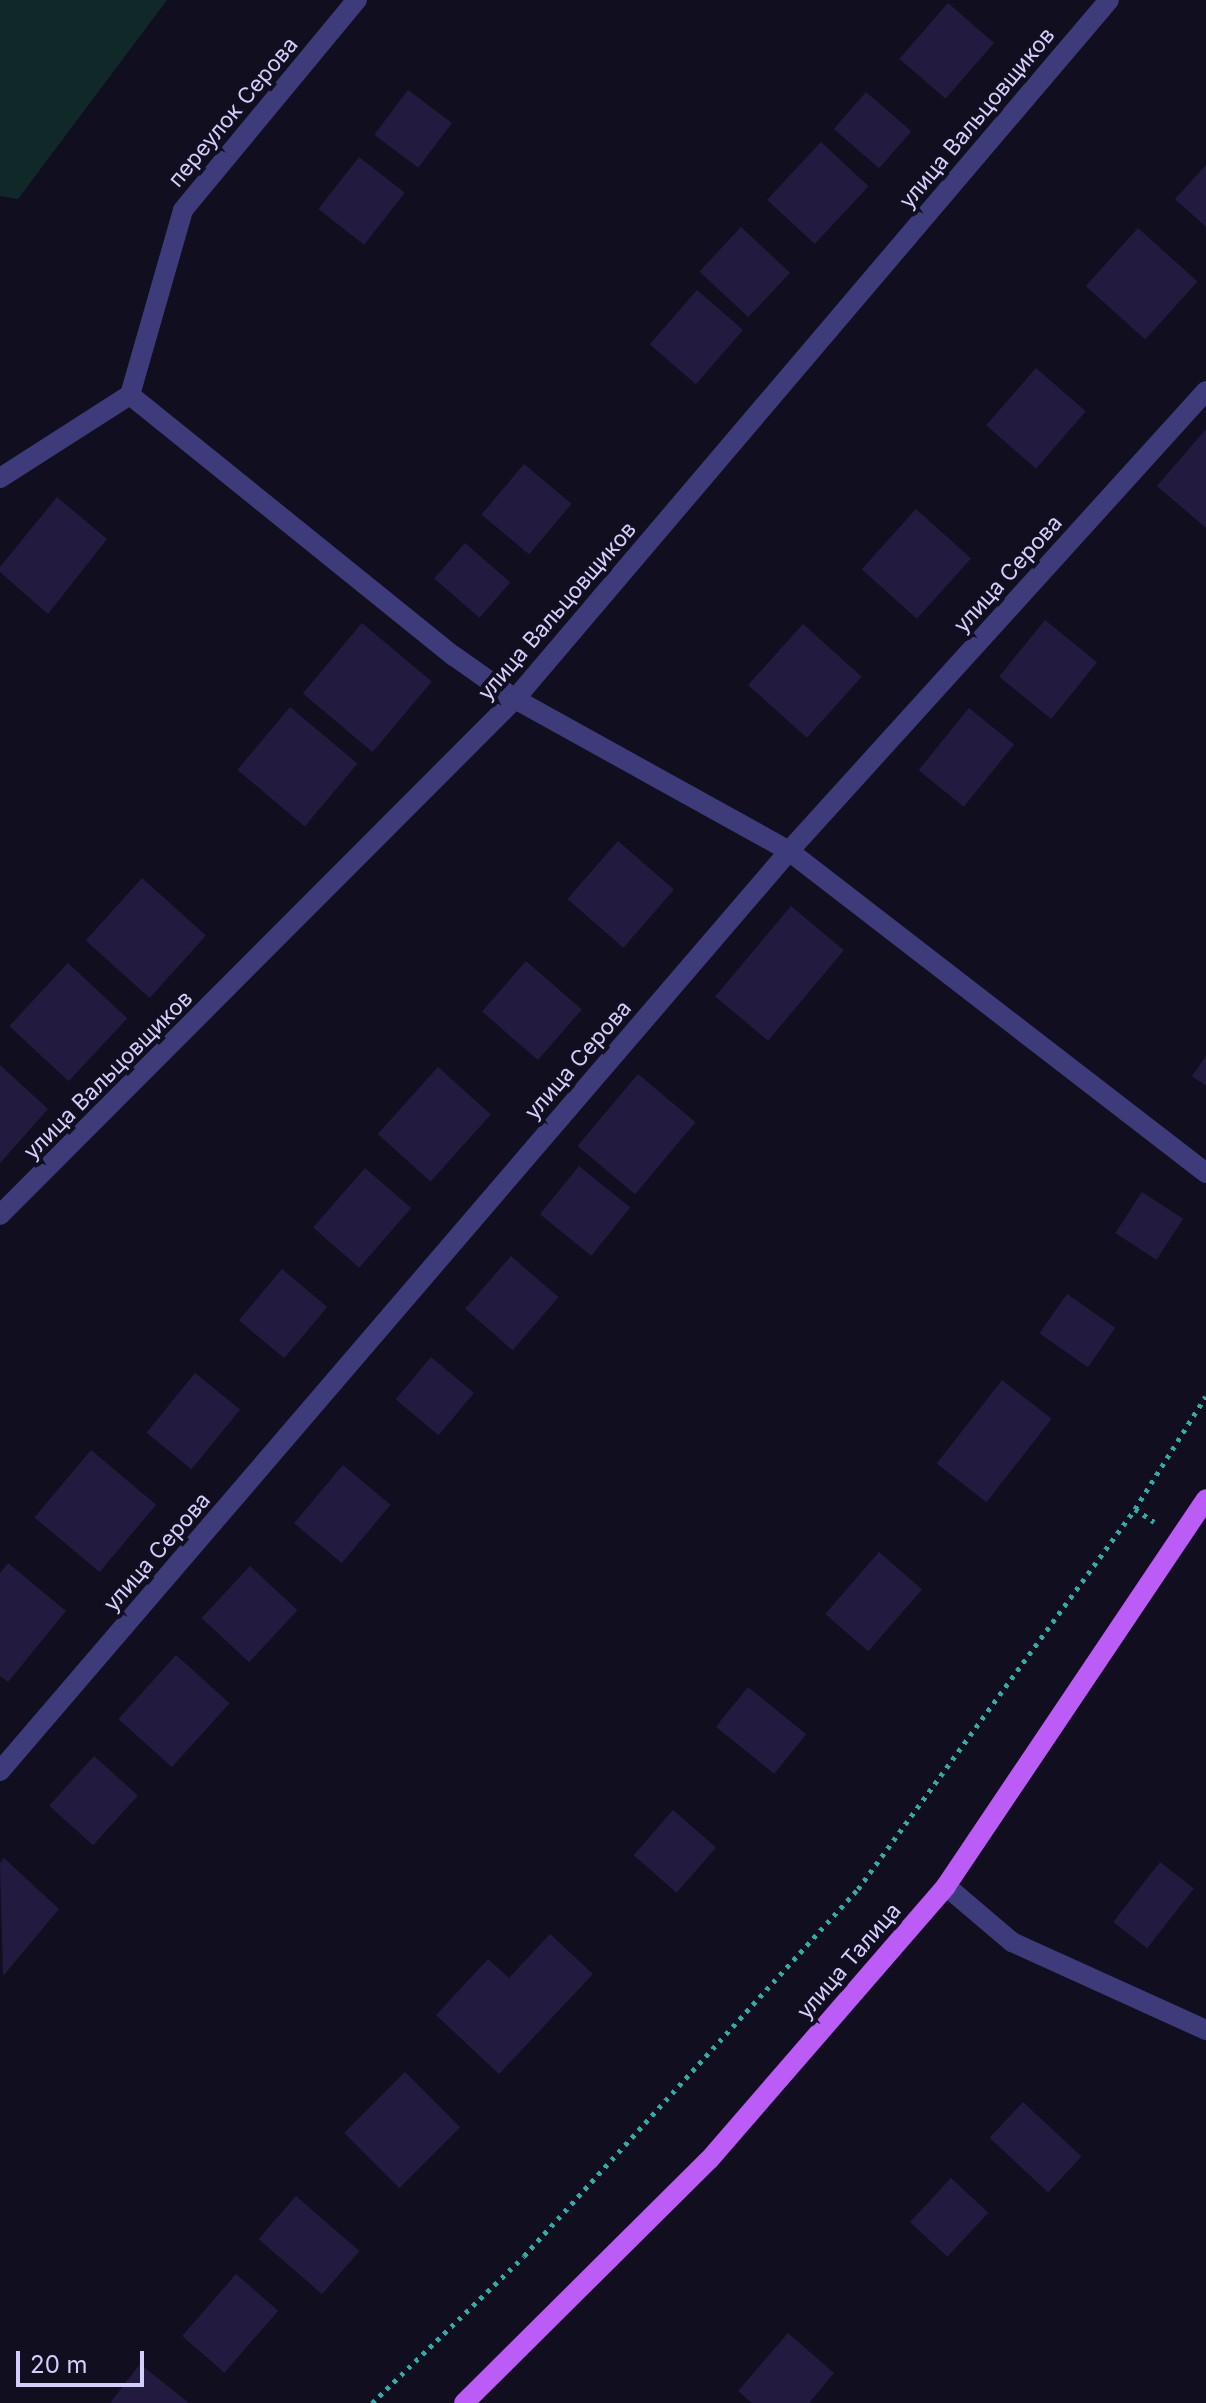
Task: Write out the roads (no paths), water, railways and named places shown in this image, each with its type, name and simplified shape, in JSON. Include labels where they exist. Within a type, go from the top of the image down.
[{"type":"main road","name":"улица Талица","points":[[464,2403],[709,2160],[946,1886],[1206,1499]]},
{"type":"street","name":"переулок Серова","points":[[130,395],[183,210],[357,0]]},
{"type":"street","name":"улица Вальцовщиков","points":[[0,1215],[110,1110],[515,699],[1109,0]]},
{"type":"street","name":"улица Серова","points":[[0,1771],[789,851],[1206,391]]},
{"type":"street","points":[[0,478],[130,395],[454,656],[515,699],[789,851],[1206,1173]]},
{"type":"street","points":[[946,1886],[1012,1942],[1206,2030]]}]
